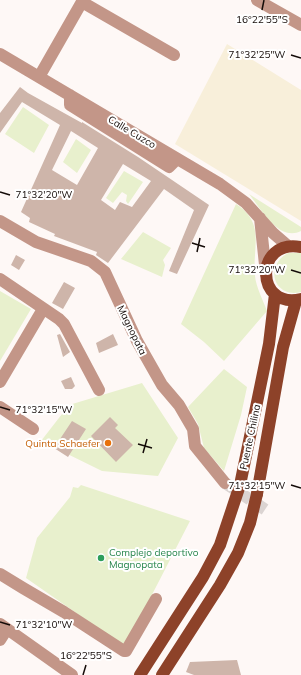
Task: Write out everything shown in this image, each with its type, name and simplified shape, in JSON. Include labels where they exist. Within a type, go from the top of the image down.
[{"type":"main road","points":[[297,246],[282,248],[271,257],[268,263],[266,275],[268,285],[275,294],[283,299],[299,304]]},
{"type":"main road","name":"Puente Chilina","points":[[140,675],[204,577],[220,545],[240,485],[269,344],[275,294]]},
{"type":"main road","name":"Puente Chilina","points":[[162,675],[238,553],[250,523],[257,494],[288,327],[299,304]]},
{"type":"street","points":[[257,0],[299,20]]},
{"type":"street","points":[[39,77],[82,1],[174,55]]},
{"type":"street","name":"Calle Cuzco","points":[[0,54],[225,188],[246,203],[273,233],[297,246]]},
{"type":"street","points":[[260,217],[266,275]]},
{"type":"street","name":"Magnopata","points":[[0,221],[36,242],[91,261],[105,272],[144,354],[162,385],[180,405],[193,429],[195,446],[226,483]]},
{"type":"street","points":[[0,279],[60,319],[67,328],[99,390]]},
{"type":"street","points":[[0,382],[43,309]]},
{"type":"street","points":[[0,408],[33,429]]},
{"type":"street","points":[[0,574],[64,612],[124,652],[156,599]]},
{"type":"street","points":[[0,640],[4,627],[72,675]]},
{"type":"shaded area","points":[[227,44],[301,90],[301,221],[175,144]]},
{"type":"green space","points":[[23,107],[49,125],[34,153],[5,134]]},
{"type":"green space","points":[[76,139],[91,150],[77,173],[63,162]]},
{"type":"green space","points":[[124,171],[143,182],[128,204],[126,201],[127,195],[122,192],[113,203],[106,198]]},
{"type":"green space","points":[[249,194],[301,227],[301,231],[293,233],[285,232],[278,228],[265,215]]},
{"type":"green space","points":[[236,204],[245,211],[251,219],[254,227],[256,236],[255,276],[258,289],[267,311],[224,361],[204,342],[181,324]]},
{"type":"green space","points":[[143,232],[171,248],[163,260],[165,265],[162,277],[121,259]]},
{"type":"green space","points":[[288,253],[301,253],[301,292],[292,293],[284,291],[275,280],[274,273],[276,266],[280,259]]},
{"type":"green space","points":[[0,291],[31,309],[0,361]]},
{"type":"green space","points":[[224,369],[247,387],[241,415],[224,471],[204,448],[198,424],[188,407]]},
{"type":"green space","points":[[142,383],[178,438],[158,476],[102,471],[41,441],[69,405]]},
{"type":"green space","name":"Complejo deportivo Magnopata","points":[[81,485],[190,521],[125,647],[26,578],[37,538],[70,497],[73,487],[78,488]]},
{"type":"building","points":[[20,87],[28,93],[82,122],[138,157],[209,205],[177,274],[169,271],[194,210],[164,189],[108,263],[96,255],[97,252],[54,236],[55,234],[29,222],[30,218],[21,212],[60,125],[22,102],[0,133],[0,113]],"holes":[[[71,131],[98,148],[77,185],[52,170]],[[123,164],[151,181],[132,207],[120,202],[115,210],[101,200]]]},
{"type":"building","points":[[16,255],[25,260],[19,270],[11,265]]},
{"type":"building","points":[[64,282],[75,288],[63,309],[52,303]]},
{"type":"building","points":[[60,334],[70,352],[63,357],[57,335]]},
{"type":"building","points":[[113,334],[118,345],[99,353],[96,343]]},
{"type":"building","points":[[71,377],[75,386],[72,389],[65,389],[61,381]]},
{"type":"building","points":[[110,417],[118,425],[115,428],[133,445],[116,462],[91,436]]},
{"type":"building","points":[[72,421],[86,429],[68,457],[54,448]]},
{"type":"building","points":[[237,660],[241,675],[194,675],[186,672],[190,662]]},
{"type":"tunnel","points":[[225,483],[266,510]]},
{"type":"place","name":"Quinta Schaefer","points":[[108,443]]},
{"type":"place","name":"Complejo deportivo Magnopata","points":[[101,558]]}]
